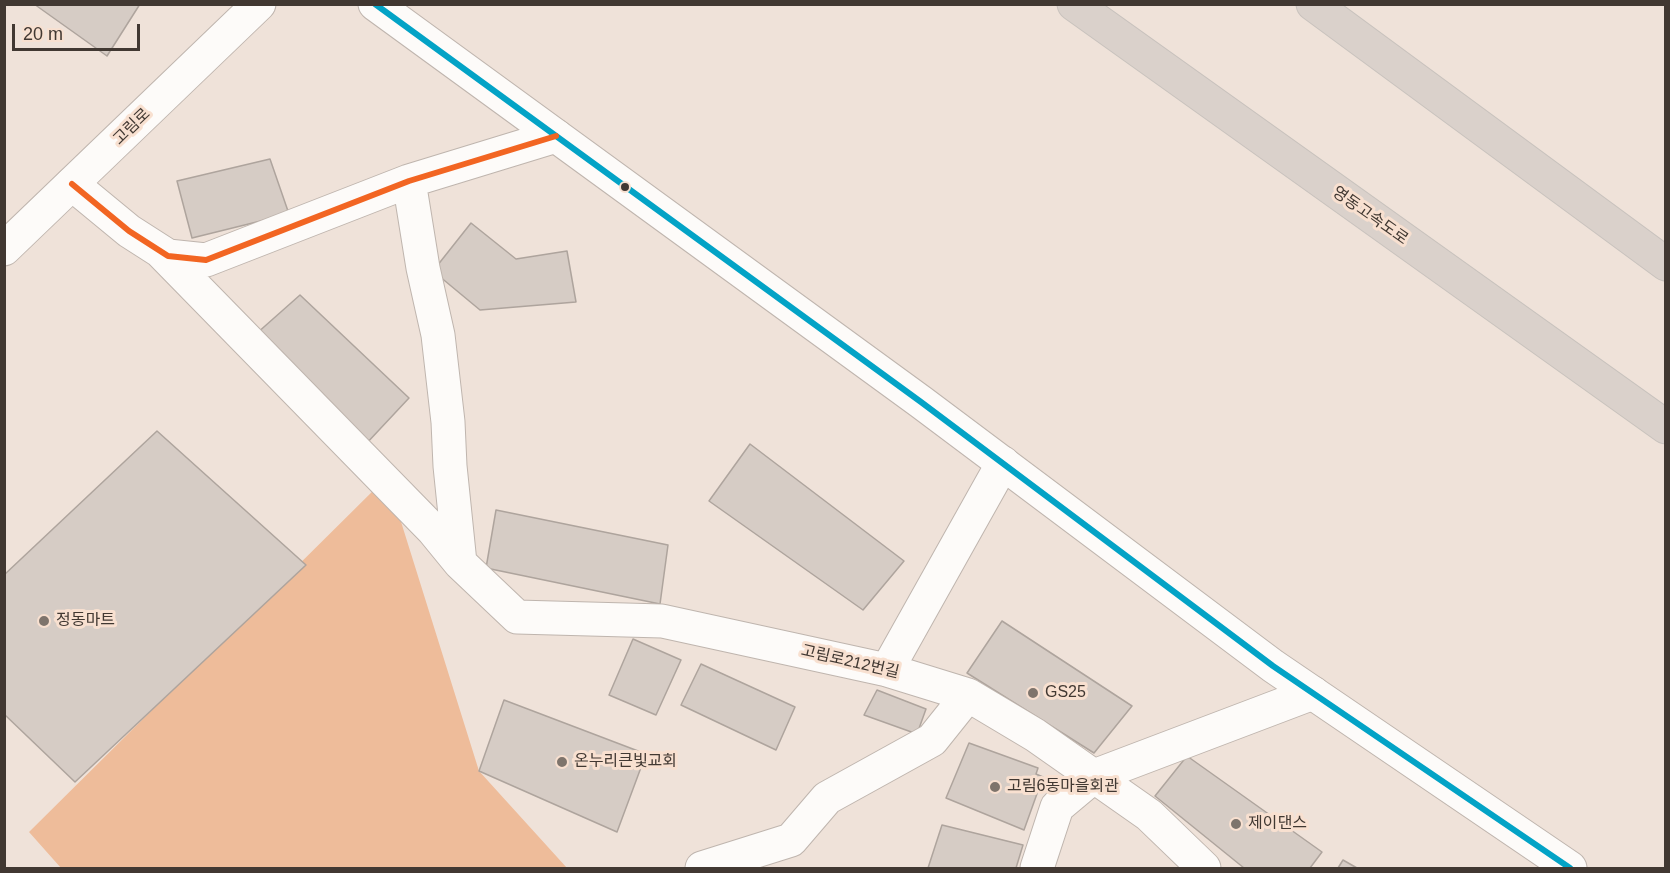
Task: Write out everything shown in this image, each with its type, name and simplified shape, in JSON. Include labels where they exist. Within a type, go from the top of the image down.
[{"type":"highway","name":"영동고속도로","points":[[1074,4],[1665,427]]},
{"type":"highway","points":[[1313,4],[1665,264]]},
{"type":"street","name":"고림로","points":[[4,249],[259,4]]},
{"type":"street","points":[[375,4],[1004,463],[1264,659],[1570,868]]},
{"type":"street","points":[[72,184],[129,231],[168,256],[206,260],[409,181],[556,136]]},
{"type":"street","points":[[409,181],[423,268],[438,335],[460,563]]},
{"type":"street","name":"고림로212번길","points":[[161,252],[433,530],[460,563],[517,617],[662,621],[887,670],[968,695],[1035,735],[1149,815],[1204,868]]},
{"type":"street","points":[[887,670],[1004,463]]},
{"type":"street","points":[[1037,868],[1057,807],[1094,776],[1313,693]]},
{"type":"street","points":[[702,868],[791,840],[827,798],[932,740],[968,695]]},
{"type":"shaded area","points":[[387,477],[479,771],[567,868],[61,868],[29,832]]},
{"type":"building","points":[[34,4],[140,4],[107,56]]},
{"type":"building","points":[[270,159],[289,214],[192,238],[177,181]]},
{"type":"building","points":[[471,223],[516,259],[567,251],[576,302],[480,310],[433,271]]},
{"type":"building","points":[[300,295],[409,398],[365,445],[256,334]]},
{"type":"building","points":[[157,431],[306,565],[75,782],[4,714],[4,575]]},
{"type":"building","points":[[750,444],[904,561],[863,610],[709,501]]},
{"type":"building","points":[[496,510],[668,545],[660,604],[486,568]]},
{"type":"building","points":[[1002,621],[1132,706],[1094,753],[967,673]]},
{"type":"building","points":[[633,639],[681,660],[656,715],[609,695]]},
{"type":"building","points":[[701,664],[795,707],[776,750],[681,705]]},
{"type":"building","points":[[877,690],[926,709],[917,734],[864,715]]},
{"type":"building","name":"온누리큰빛교회","points":[[504,700],[646,754],[617,832],[479,771]]},
{"type":"building","name":"고림6동마을회관","points":[[969,743],[1038,768],[1036,774],[1043,777],[1024,830],[946,798]]},
{"type":"building","name":"제이댄스","points":[[1187,756],[1322,852],[1310,868],[1244,868],[1155,796]]},
{"type":"building","points":[[942,825],[1023,845],[1016,868],[928,868]]},
{"type":"building","points":[[1343,860],[1357,868],[1338,868]]},
{"type":"transit line","points":[[375,4],[921,402],[1273,666],[1570,868]]},
{"type":"transit line","points":[[72,184],[129,231],[168,256],[206,260],[409,181],[556,136]]},
{"type":"place","name":"정동마트","points":[[44,621]]},
{"type":"place","name":"GS25","points":[[1033,693]]},
{"type":"place","name":"온누리큰빛교회","points":[[562,762]]},
{"type":"place","name":"고림6동마을회관","points":[[995,787]]},
{"type":"place","name":"제이댄스","points":[[1236,824]]}]
